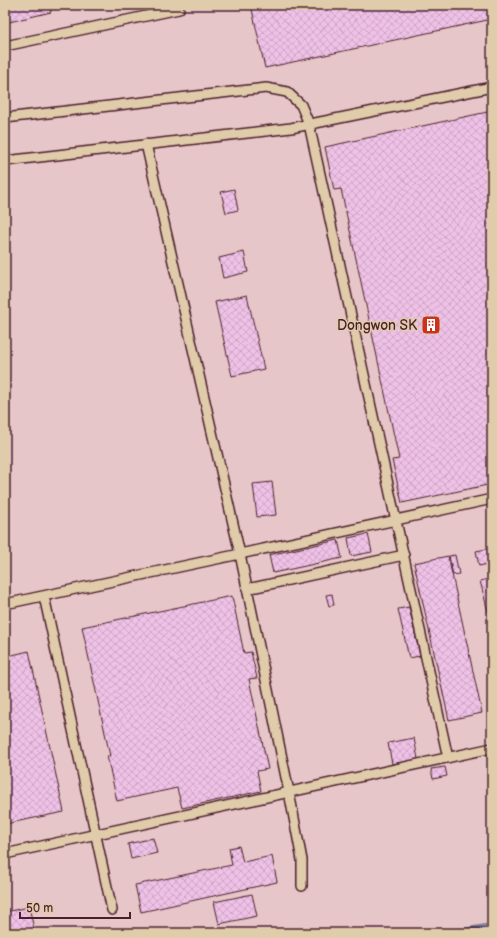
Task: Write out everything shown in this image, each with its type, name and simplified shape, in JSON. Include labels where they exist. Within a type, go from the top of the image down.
[{"type":"lane","points":[[5,46],[179,9]]},
{"type":"lane","points":[[5,161],[291,128],[492,87]]},
{"type":"lane","points":[[5,118],[266,88],[287,92],[301,105],[309,124],[448,758]]},
{"type":"lane","points":[[146,144],[240,554],[302,860],[302,886]]},
{"type":"lane","points":[[5,604],[492,499]]},
{"type":"lane","points":[[247,589],[404,555]]},
{"type":"lane","points":[[44,596],[112,910]]},
{"type":"lane","points":[[5,854],[492,748]]},
{"type":"shaded area","points":[[5,5],[492,5],[492,933],[5,933]]},
{"type":"building","points":[[5,5],[50,5],[51,12],[5,23]]},
{"type":"building","points":[[251,5],[492,5],[492,19],[265,68]]},
{"type":"building","name":"Dongwon SK","points":[[492,111],[492,484],[402,503],[392,460],[399,459],[341,189],[334,190],[325,147]]},
{"type":"building","points":[[234,189],[238,210],[226,213],[221,192]]},
{"type":"building","points":[[244,252],[248,272],[223,278],[219,258]]},
{"type":"building","points":[[247,295],[264,369],[232,376],[215,302]]},
{"type":"building","points":[[272,482],[276,515],[257,517],[253,484]]},
{"type":"building","points":[[368,534],[372,552],[351,556],[348,538]]},
{"type":"building","points":[[338,540],[342,558],[273,573],[269,555]]},
{"type":"building","points":[[492,548],[492,563],[479,566],[476,551]]},
{"type":"building","points":[[455,555],[459,574],[453,575],[449,556]]},
{"type":"building","points":[[448,556],[482,713],[449,720],[414,563]]},
{"type":"building","points":[[492,578],[492,619],[490,619],[480,581]]},
{"type":"building","points":[[332,594],[334,605],[329,606],[326,595]]},
{"type":"building","points":[[232,596],[244,653],[251,652],[257,678],[249,679],[268,769],[257,771],[261,791],[182,808],[177,788],[117,801],[107,756],[110,756],[82,627]]},
{"type":"building","points":[[409,607],[420,656],[409,658],[398,609]]},
{"type":"building","points":[[5,646],[8,656],[29,651],[64,812],[5,824]]},
{"type":"building","points":[[414,738],[418,759],[392,764],[388,743]]},
{"type":"building","points":[[445,767],[447,776],[433,779],[431,769]]},
{"type":"building","points":[[153,838],[157,853],[131,859],[128,844]]},
{"type":"building","points":[[239,846],[243,862],[272,856],[277,882],[141,912],[135,885],[232,865],[229,848]]},
{"type":"building","points":[[252,894],[257,916],[219,924],[214,902]]},
{"type":"building","points":[[29,907],[35,933],[5,933],[5,912]]},
{"type":"waterway","points":[[448,933],[492,925]]},
{"type":"place","name":"Dongwon SK","points":[[431,325]]}]
